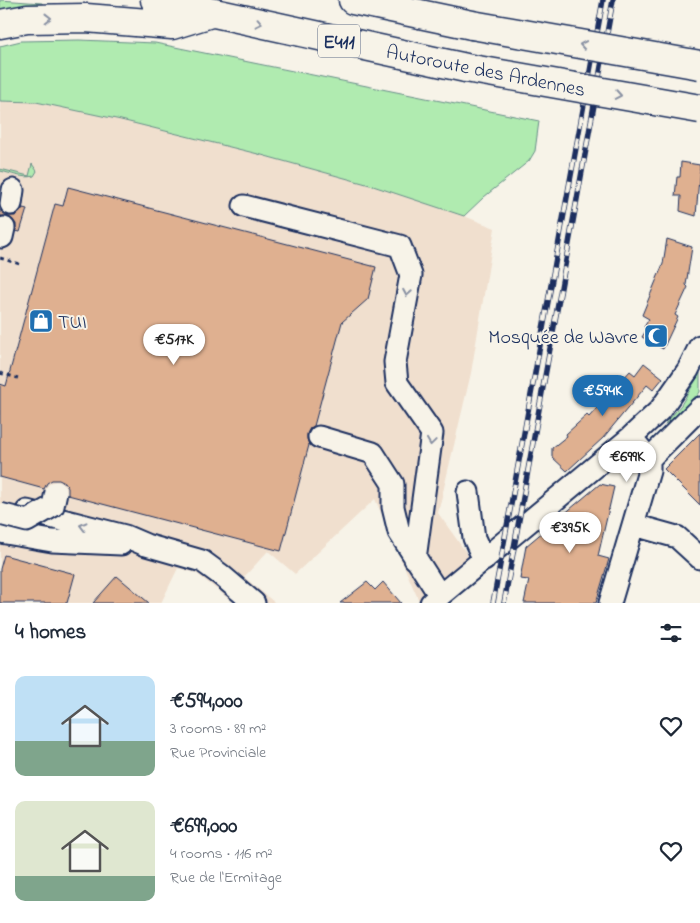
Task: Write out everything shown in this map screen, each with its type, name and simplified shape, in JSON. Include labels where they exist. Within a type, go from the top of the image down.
[{"type":"highway","name":"Autoroute des Ardennes","points":[[155,0],[466,68],[700,110]]},
{"type":"highway","name":"Autoroute des Ardennes","points":[[353,0],[472,25],[700,65]]},
{"type":"highway","points":[[430,0],[472,25]]},
{"type":"highway","points":[[0,24],[27,19],[86,18],[172,25],[212,13]]},
{"type":"street","points":[[244,206],[400,246],[411,275],[395,362],[397,383],[432,433],[415,559]]},
{"type":"street","points":[[319,437],[373,452],[392,484],[393,507],[399,532],[436,599],[631,437],[660,410],[688,370],[700,346]]},
{"type":"street","points":[[649,459],[700,408]]},
{"type":"street","points":[[610,603],[649,471],[649,459],[631,437]]},
{"type":"street","points":[[0,514],[26,521],[53,506],[56,492]]},
{"type":"street","points":[[468,492],[474,538],[484,560]]},
{"type":"street","points":[[0,504],[126,536],[146,546],[202,561],[222,575],[254,603]]},
{"type":"street","points":[[634,525],[677,537],[700,558]]},
{"type":"street","points":[[0,532],[52,541],[146,546]]},
{"type":"path","points":[[0,258],[20,264]]},
{"type":"path","points":[[0,373],[18,378]]},
{"type":"shaded area","points":[[0,101],[36,102],[121,120],[258,154],[370,185],[495,228],[471,373],[438,513],[470,558],[419,601],[375,499],[295,574],[268,551],[244,577],[275,603],[234,603],[196,573],[178,568],[161,603],[0,603]]},
{"type":"green space","points":[[0,0],[42,3],[44,6],[0,13]]},
{"type":"green space","points":[[79,40],[155,43],[539,121],[535,151],[529,161],[484,197],[464,216],[370,185],[258,154],[121,120],[36,102],[0,101],[0,46],[21,41]]},
{"type":"green space","points":[[32,164],[37,171],[34,176],[30,177],[0,171],[0,169],[29,176]]},
{"type":"green space","points":[[700,373],[700,392],[684,414],[665,424],[681,405]]},
{"type":"building","points":[[681,162],[700,165],[696,216],[680,211],[681,196],[675,196],[677,177],[680,177]]},
{"type":"building","points":[[68,187],[376,267],[368,299],[342,322],[314,426],[310,428],[307,434],[309,445],[281,551],[68,495],[68,488],[65,483],[59,480],[52,480],[47,483],[44,489],[0,477],[0,384],[6,386],[55,204],[63,206]]},
{"type":"building","points":[[23,208],[27,209],[20,232],[16,231],[16,224],[12,219],[0,216],[0,210],[9,216],[15,216]]},
{"type":"building","points":[[667,239],[692,247],[686,285],[688,287],[675,315],[678,317],[663,349],[642,337],[647,329],[644,327],[649,319],[642,315],[663,264]]},
{"type":"building","points":[[644,363],[663,378],[653,390],[647,385],[603,438],[567,471],[552,457],[552,448],[567,436],[566,434],[587,415],[589,417],[630,371],[635,375]]},
{"type":"building","points":[[700,433],[700,505],[664,469]]},
{"type":"building","points":[[600,484],[614,487],[598,556],[609,559],[596,603],[524,603],[529,580],[520,579],[526,546]]},
{"type":"building","points":[[4,555],[75,574],[67,603],[0,603],[0,569]]},
{"type":"building","points":[[117,576],[149,603],[93,603]]},
{"type":"building","points":[[367,582],[375,590],[383,582],[401,603],[340,603]]},
{"type":"railway","points":[[493,603],[603,0]]},
{"type":"railway","points":[[504,603],[613,0]]},
{"type":"place","name":"TUI","points":[[41,321]]},
{"type":"place","name":"Mosquée de Wavre","points":[[656,336]]}]
